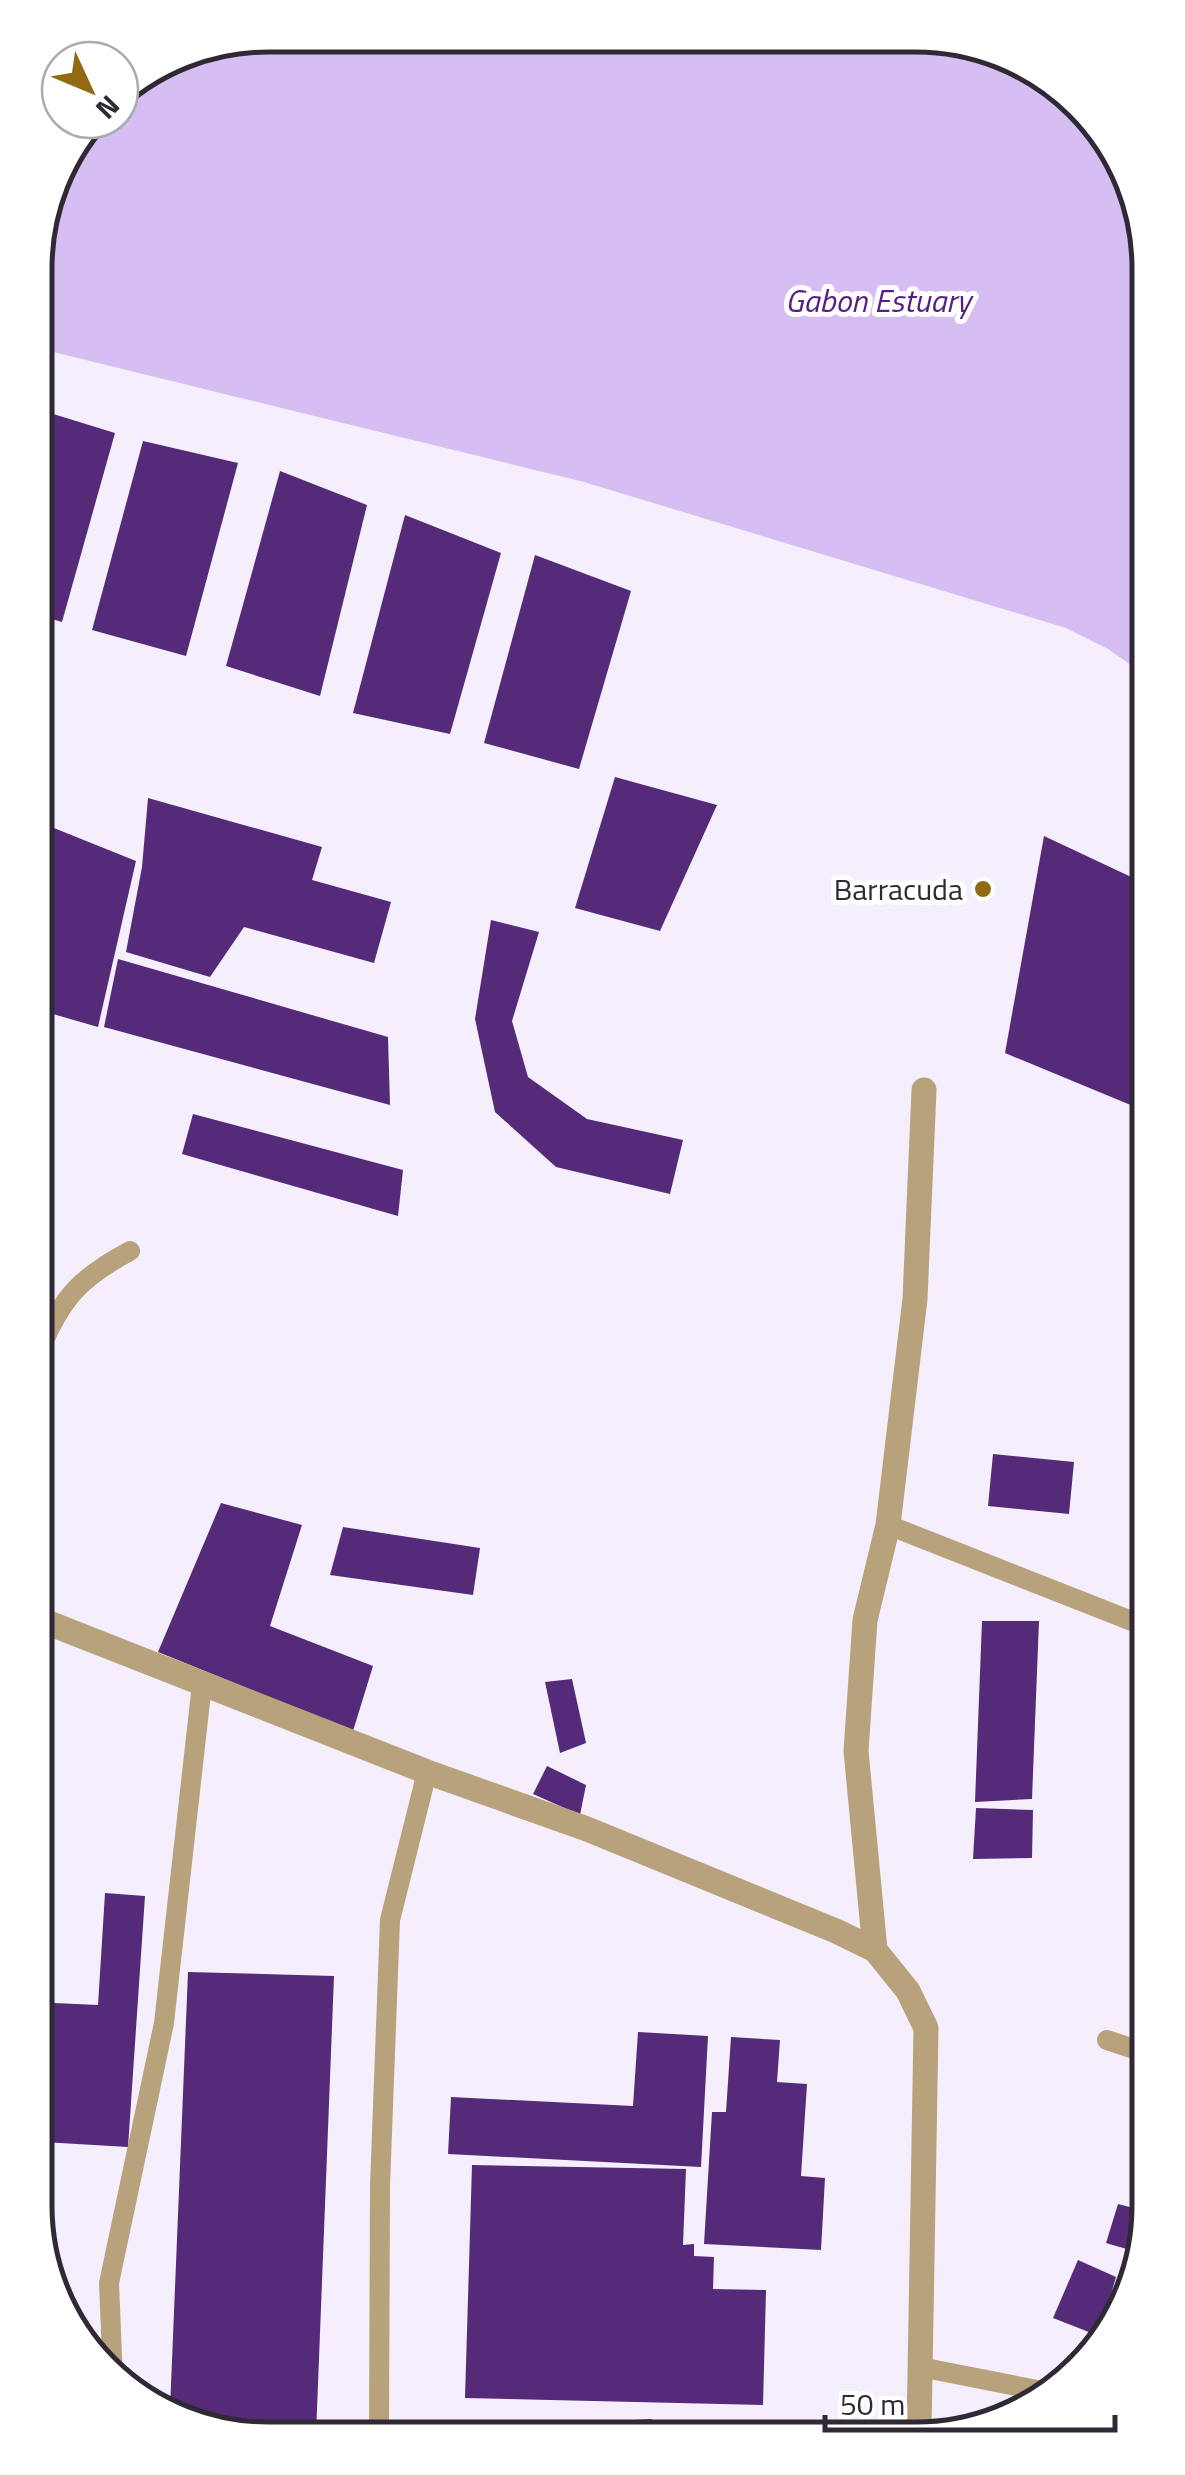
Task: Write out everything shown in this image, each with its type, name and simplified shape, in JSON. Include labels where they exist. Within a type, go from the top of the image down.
[{"type":"street","points":[[874,1950],[856,1751],[865,1620],[888,1525],[916,1299],[924,1090]]},
{"type":"street","points":[[52,1624],[427,1772],[622,1843],[874,1950],[908,1991],[926,2028],[919,2422]]},
{"type":"lane","points":[[52,1318],[56,1309],[94,1270],[130,1251]]},
{"type":"lane","points":[[888,1525],[1132,1621]]},
{"type":"lane","points":[[112,2355],[109,2283],[164,2023],[202,1684]]},
{"type":"lane","points":[[379,2422],[380,2186],[390,1920],[427,1772]]},
{"type":"lane","points":[[1108,2040],[1132,2048]]},
{"type":"lane","points":[[920,2367],[1032,2389]]},
{"type":"water","name":"Gabon Estuary","points":[[916,52],[959,57],[1012,75],[1048,97],[1088,137],[1116,186],[1131,240],[1132,666],[1066,628],[584,482],[53,352],[53,254],[57,226],[69,186],[95,140],[140,140],[140,95],[186,69],[240,54]]},
{"type":"building","points":[[53,414],[115,433],[62,622],[53,619]]},
{"type":"building","points":[[143,441],[238,463],[186,656],[92,630]]},
{"type":"building","points":[[280,471],[367,505],[320,696],[226,666]]},
{"type":"building","points":[[405,515],[501,553],[450,734],[353,713]]},
{"type":"building","points":[[535,555],[631,591],[579,769],[484,743]]},
{"type":"building","points":[[615,777],[717,805],[660,931],[575,908]]},
{"type":"building","points":[[148,798],[322,847],[312,880],[391,902],[374,963],[244,927],[210,977],[126,952],[142,867]]},
{"type":"building","points":[[53,828],[136,861],[98,1027],[53,1014]]},
{"type":"building","points":[[1044,836],[1132,877],[1132,1106],[1005,1053]]},
{"type":"building","points":[[491,920],[539,932],[512,1021],[528,1077],[587,1119],[683,1140],[670,1194],[556,1167],[495,1112],[475,1019]]},
{"type":"building","points":[[118,959],[388,1037],[390,1105],[104,1027]]},
{"type":"building","points":[[193,1114],[403,1170],[398,1216],[182,1154]]},
{"type":"building","points":[[993,1454],[1074,1462],[1069,1514],[988,1506]]},
{"type":"building","points":[[221,1503],[302,1525],[270,1626],[373,1666],[353,1731],[158,1652]]},
{"type":"building","points":[[343,1527],[480,1548],[473,1595],[330,1575]]},
{"type":"building","points":[[982,1621],[1039,1621],[1032,1799],[975,1802]]},
{"type":"building","points":[[572,1679],[586,1743],[560,1753],[545,1682]]},
{"type":"building","points":[[547,1766],[586,1785],[580,1815],[533,1794]]},
{"type":"building","points":[[976,1808],[1033,1810],[1032,1858],[973,1859]]},
{"type":"building","points":[[105,1893],[145,1896],[128,2147],[52,2143],[54,2003],[98,2005]]},
{"type":"building","points":[[188,1972],[334,1976],[317,2422],[226,2418],[170,2399]]},
{"type":"building","points":[[638,2032],[708,2036],[701,2167],[448,2154],[451,2097],[633,2106]]},
{"type":"building","points":[[731,2037],[780,2040],[777,2082],[807,2084],[801,2176],[825,2178],[821,2250],[704,2244],[712,2112],[726,2112]]},
{"type":"building","points":[[472,2165],[686,2169],[683,2245],[694,2244],[694,2256],[714,2257],[713,2289],[766,2290],[763,2405],[465,2398]]},
{"type":"building","points":[[1118,2204],[1132,2208],[1128,2249],[1106,2243]]},
{"type":"building","points":[[1078,2260],[1116,2277],[1107,2307],[1091,2333],[1053,2318]]},
{"type":"building","points":[[652,2419],[652,2422],[598,2422]]},
{"type":"place","name":"Barracuda","points":[[983,889]]}]
